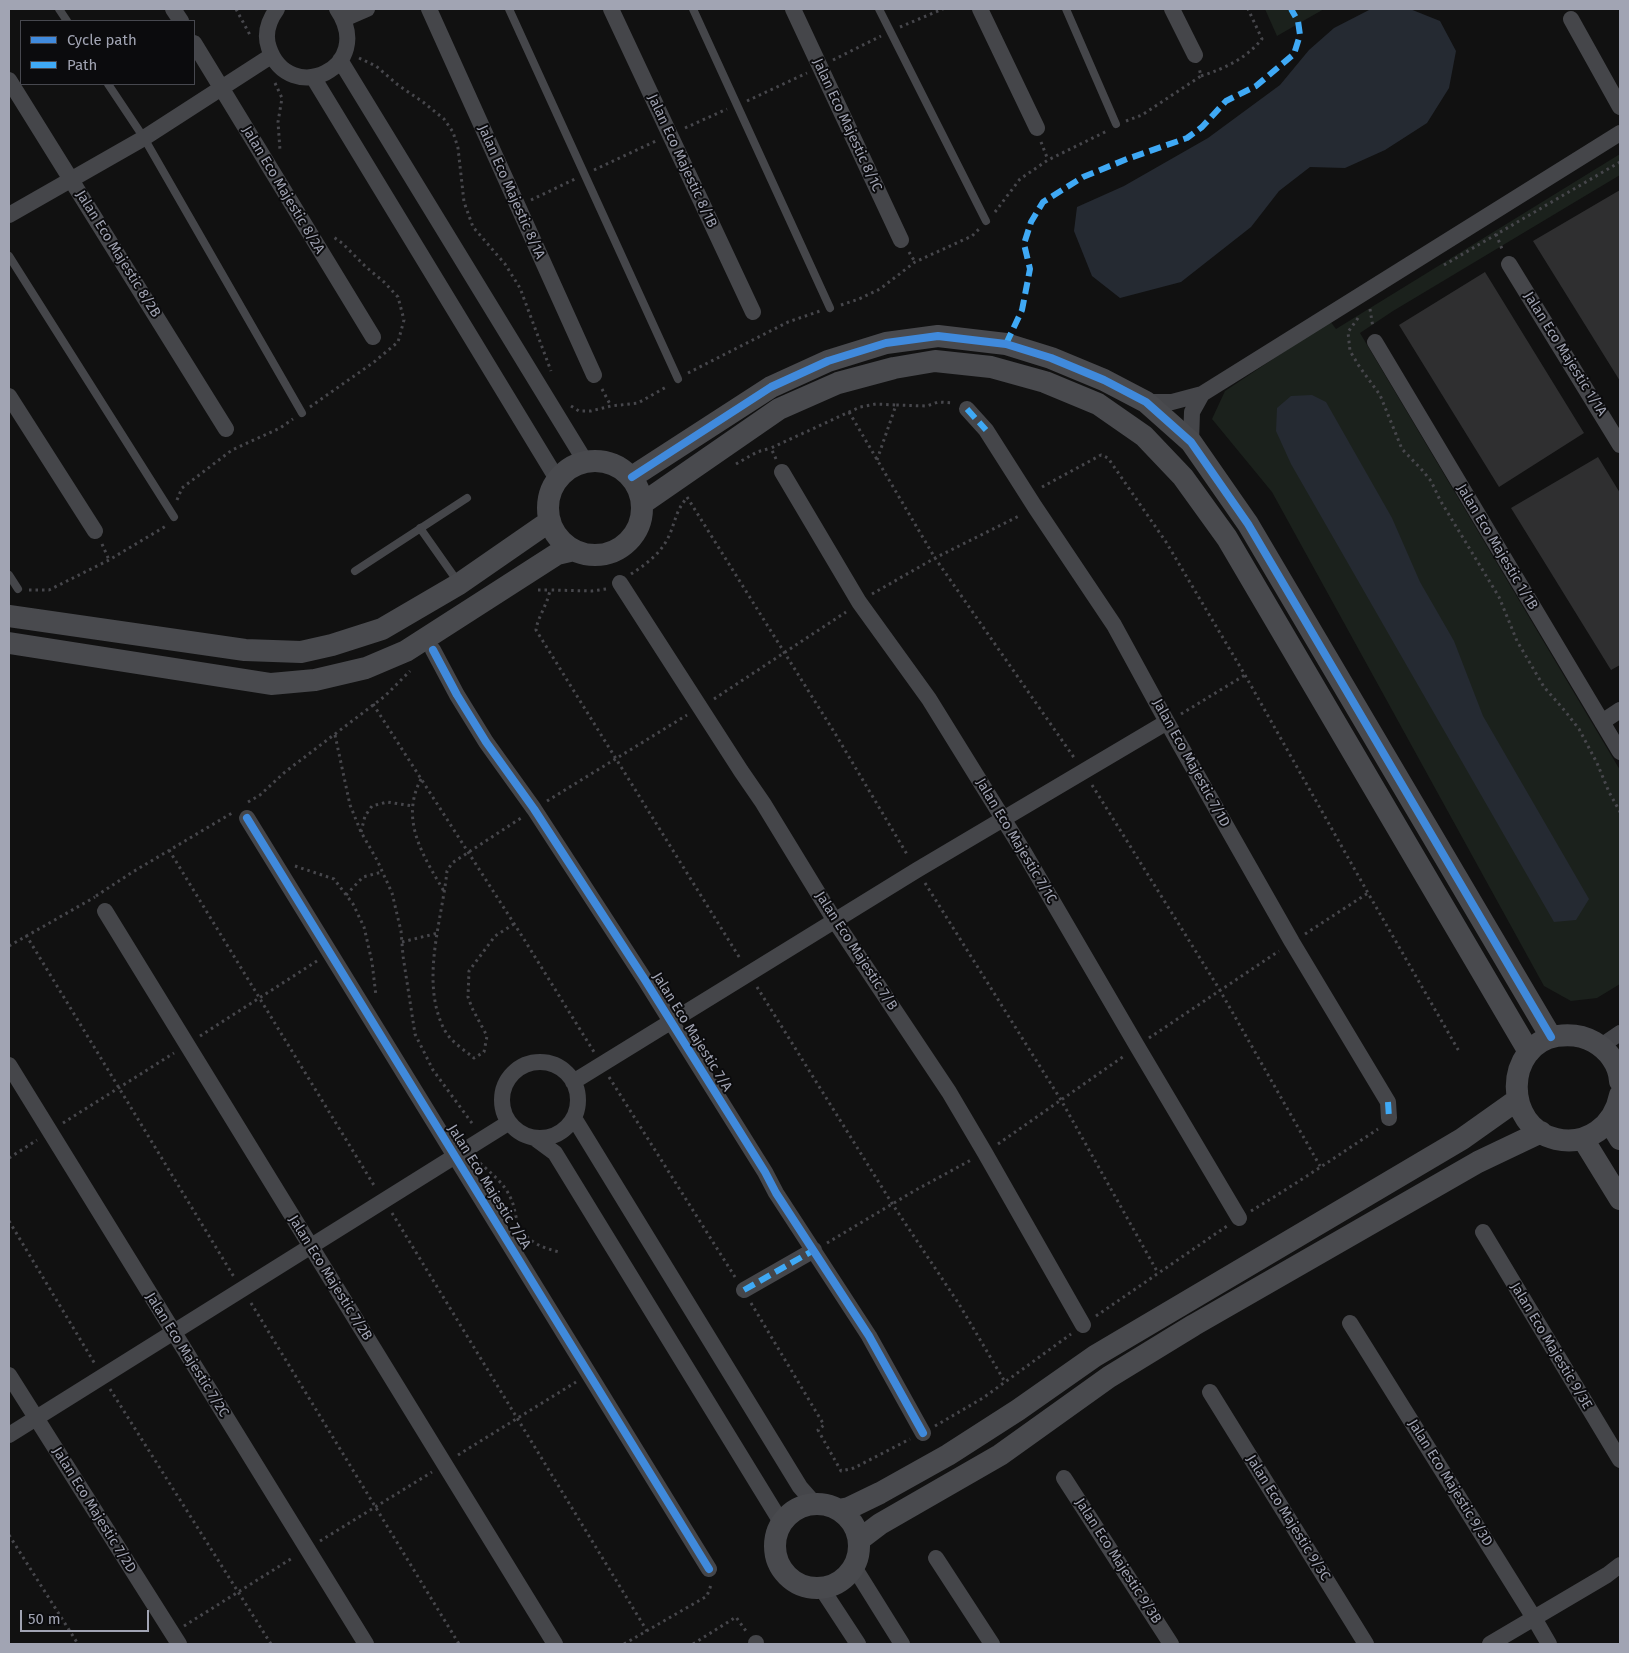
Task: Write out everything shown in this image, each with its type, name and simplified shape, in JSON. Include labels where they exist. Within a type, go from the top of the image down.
[{"type":"street","points":[[173,9],[180,20]]},
{"type":"street","points":[[267,58],[267,31],[270,18],[277,9]]},
{"type":"street","points":[[267,58],[289,73],[301,77],[313,77],[324,74],[333,68],[343,56],[348,40],[347,30],[340,14],[367,9]]},
{"type":"street","name":"Jalan Eco Majestic 8/1A","points":[[429,9],[594,375]]},
{"type":"street","name":"Jalan Eco Majestic 8/1B","points":[[611,9],[753,312]]},
{"type":"street","name":"Jalan Eco Majestic 8/1C","points":[[793,9],[901,240]]},
{"type":"street","points":[[980,9],[1037,128]]},
{"type":"street","points":[[1172,9],[1195,55]]},
{"type":"street","points":[[1571,18],[1620,107]]},
{"type":"street","name":"Jalan Eco Majestic 8/2A","points":[[195,45],[373,337]]},
{"type":"street","points":[[343,56],[585,461]]},
{"type":"street","points":[[9,216],[144,138],[267,58]]},
{"type":"street","points":[[313,77],[557,480]]},
{"type":"street","name":"Jalan Eco Majestic 8/2B","points":[[9,80],[226,429]]},
{"type":"street","points":[[1146,402],[1172,402],[1202,394],[1620,133]]},
{"type":"street","name":"Jalan Eco Majestic 1/1A","points":[[1509,264],[1620,445]]},
{"type":"street","points":[[632,477],[771,387],[828,361],[886,343],[938,336],[1006,344],[1051,358],[1095,376],[1146,402],[1191,442],[1248,524],[1551,1037]]},
{"type":"street","name":"Jalan Eco Majestic 1/1B","points":[[1375,342],[1620,752]]},
{"type":"street","points":[[643,503],[779,409],[838,383],[894,368],[935,361],[991,367],[1045,382],[1098,404],[1144,436],[1183,477],[1227,538],[1529,1052]]},
{"type":"street","points":[[1191,442],[1192,412],[1202,394]]},
{"type":"street","points":[[9,396],[95,531]]},
{"type":"street","name":"Jalan Eco Majestic 7/1D","points":[[967,409],[986,430],[1114,625],[1292,942],[1389,1110]]},
{"type":"street","points":[[598,460],[622,468],[632,477],[639,489],[643,503],[642,517],[637,531],[628,542],[616,551],[602,555],[588,555],[574,550],[562,542],[550,521],[548,506],[550,492],[565,471],[585,461],[598,460]]},
{"type":"street","name":"Jalan Eco Majestic 7/1C","points":[[782,472],[859,602],[929,699],[1025,854],[1239,1218]]},
{"type":"street","points":[[9,616],[245,650],[300,652],[332,645],[382,629],[459,584],[550,521]]},
{"type":"street","points":[[9,643],[271,684],[315,680],[366,668],[406,650],[557,554],[574,550]]},
{"type":"street","name":"Jalan Eco Majestic 7/B","points":[[620,583],[740,771],[763,803],[835,921],[986,1152],[1084,1325]]},
{"type":"street","name":"Jalan Eco Majestic 7/A","points":[[432,650],[486,742],[534,809],[672,1022],[765,1172],[776,1193],[869,1336],[923,1433]]},
{"type":"street","points":[[1602,722],[1620,710]]},
{"type":"street","points":[[573,1082],[917,870],[1168,722]]},
{"type":"street","name":"Jalan Eco Majestic 7/2A","points":[[243,813],[372,1022],[459,1153],[589,1374],[709,1568]]},
{"type":"street","name":"Jalan Eco Majestic 7/2B","points":[[105,911],[555,1644]]},
{"type":"street","points":[[1601,1046],[1620,1033]]},
{"type":"street","points":[[1568,1034],[1586,1038],[1601,1046],[1613,1059],[1620,1081],[1615,1130],[1597,1132],[1583,1138],[1569,1140],[1554,1138],[1541,1132],[1530,1123],[1522,1112],[1517,1100],[1516,1083],[1520,1067],[1529,1052],[1551,1037],[1568,1034]]},
{"type":"street","points":[[536,1139],[546,1138],[562,1132],[574,1118],[578,1100],[577,1090],[566,1072],[555,1065],[543,1062],[531,1062],[519,1067],[510,1075],[503,1086],[501,1099],[503,1112],[508,1123],[521,1134],[536,1139],[555,1153],[781,1522]]},
{"type":"street","name":"Jalan Eco Majestic 7/2C","points":[[9,1065],[366,1644]]},
{"type":"street","points":[[839,1510],[849,1508],[880,1493],[948,1455],[1018,1410],[1095,1356],[1462,1139],[1517,1100]]},
{"type":"street","points":[[574,1118],[800,1487],[815,1504]]},
{"type":"street","points":[[9,1435],[508,1123]]},
{"type":"street","points":[[859,1540],[880,1524],[1000,1454],[1109,1377],[1194,1325],[1478,1162],[1541,1132]]},
{"type":"street","points":[[1583,1138],[1620,1200]]},
{"type":"street","name":"Jalan Eco Majestic 9/3E","points":[[1483,1232],[1620,1460]]},
{"type":"street","points":[[744,1290],[814,1250]]},
{"type":"street","name":"Jalan Eco Majestic 9/3D","points":[[1350,1323],[1549,1644]]},
{"type":"street","name":"Jalan Eco Majestic 7/2D","points":[[9,1376],[175,1639]]},
{"type":"street","name":"Jalan Eco Majestic 9/3C","points":[[1210,1392],[1366,1644]]},
{"type":"street","name":"Jalan Eco Majestic 9/3B","points":[[1064,1478],[1171,1644]]},
{"type":"street","points":[[815,1504],[830,1505],[839,1510],[855,1528],[859,1540],[859,1554],[854,1566],[846,1577],[835,1585],[822,1589],[808,1588],[795,1583],[784,1574],[777,1562],[774,1549],[776,1535],[781,1522],[799,1507],[815,1504]]},
{"type":"street","points":[[936,1558],[992,1644]]},
{"type":"street","points":[[1490,1644],[1620,1565]]},
{"type":"street","points":[[854,1566],[902,1644]]},
{"type":"street","points":[[822,1589],[858,1644]]},
{"type":"lane","points":[[59,9],[66,20]]},
{"type":"lane","points":[[509,9],[678,379]]},
{"type":"lane","points":[[693,9],[830,308]]},
{"type":"lane","points":[[879,9],[986,222]]},
{"type":"lane","points":[[1066,9],[1116,124]]},
{"type":"lane","points":[[109,85],[144,138],[302,413]]},
{"type":"lane","points":[[9,256],[174,517]]},
{"type":"lane","points":[[355,571],[467,498]]},
{"type":"lane","points":[[420,528],[459,584]]},
{"type":"lane","points":[[9,575],[18,589]]},
{"type":"path","points":[[567,404],[579,410],[591,411],[611,406],[638,403],[688,372],[788,322],[859,299],[880,289],[916,262],[972,236],[986,222],[1020,179],[1048,160],[1100,136],[1116,124],[1142,115],[1201,76],[1223,69],[1252,51],[1262,39],[1248,9]]},
{"type":"path","points":[[1195,55],[1201,76]]},
{"type":"path","points":[[343,56],[376,66],[444,119],[453,132],[458,148],[464,202],[473,227],[504,264],[520,288],[552,373]]},
{"type":"path","points":[[267,58],[282,98],[278,122],[279,148],[282,157]]},
{"type":"path","points":[[1437,269],[1620,162]]},
{"type":"path","points":[[18,589],[49,590],[109,560],[174,522],[175,506],[182,488],[232,450],[280,428],[374,362],[398,342],[404,320],[398,297],[342,244],[326,232]]},
{"type":"path","points":[[1370,309],[1356,320],[1348,332],[1350,350],[1380,395],[1402,449],[1423,470],[1431,482],[1499,597],[1521,649],[1544,687],[1566,711],[1579,729],[1620,812]]},
{"type":"path","points":[[782,472],[771,448],[849,412],[876,404],[927,406],[938,402],[960,403],[967,409]]},
{"type":"path","points":[[877,460],[896,405]]},
{"type":"path","points":[[849,412],[935,558],[1084,772],[1219,990],[1320,1166]]},
{"type":"path","points":[[514,924],[495,936],[469,971],[468,997],[487,1036],[484,1052],[474,1058],[459,1046],[445,1030],[434,1001],[433,976],[438,933],[447,871],[452,863],[534,809],[766,665],[859,602],[1031,501],[1101,455],[1108,458],[1166,542],[1245,675],[1460,1054]]},
{"type":"path","points":[[687,497],[1061,1100],[1158,1273]]},
{"type":"path","points":[[537,621],[536,630],[893,1205],[959,1304],[1005,1382]]},
{"type":"path","points":[[1168,722],[1245,675]]},
{"type":"path","points":[[373,704],[744,1290],[824,1425],[818,1430],[841,1471],[854,1468],[923,1433],[983,1398],[1158,1273],[1239,1218],[1305,1178],[1320,1166],[1379,1128],[1389,1110]]},
{"type":"path","points":[[9,946],[96,896],[169,850],[243,813],[286,772],[335,735],[350,805],[361,832],[392,893],[401,931],[415,1034],[432,1070],[483,1139]]},
{"type":"path","points":[[422,779],[416,790],[412,813],[416,837],[429,866],[445,894]]},
{"type":"path","points":[[361,832],[365,816],[372,806],[387,802],[413,806]]},
{"type":"path","points":[[169,850],[647,1631]]},
{"type":"path","points":[[277,866],[293,865],[334,879],[353,904],[364,927],[372,962],[376,994],[372,1022]]},
{"type":"path","points":[[346,895],[363,877],[382,872]]},
{"type":"path","points":[[814,1250],[914,1191],[986,1152],[1219,990],[1368,893]]},
{"type":"path","points":[[96,896],[105,911]]},
{"type":"path","points":[[402,942],[438,933]]},
{"type":"path","points":[[9,1158],[330,952]]},
{"type":"path","points":[[459,1153],[468,1153],[498,1179],[508,1192],[519,1226],[527,1237],[541,1247],[559,1252]]},
{"type":"path","points":[[9,1220],[102,1376],[271,1644]]},
{"type":"path","points":[[175,1639],[238,1592],[589,1374]]},
{"type":"path","points":[[9,1535],[78,1644]]},
{"type":"path","points":[[624,1644],[707,1596],[714,1577],[709,1568]]},
{"type":"path","points":[[693,1644],[736,1617],[756,1644]]},
{"type":"shaded area","points":[[1265,9],[1324,9],[1277,36]]},
{"type":"shaded area","points":[[1410,9],[1440,21],[1456,51],[1449,88],[1427,123],[1385,150],[1345,168],[1310,167],[1279,191],[1251,227],[1181,282],[1120,298],[1092,276],[1074,231],[1077,207],[1124,186],[1208,138],[1280,85],[1309,50],[1334,28],[1369,10]]},
{"type":"shaded area","points":[[1620,154],[1620,175],[1393,311],[1360,333],[1620,770],[1620,984],[1597,998],[1571,1001],[1544,986],[1272,492],[1212,419],[1225,391],[1330,321],[1336,329]]},
{"type":"shaded area","points":[[1312,395],[1326,402],[1392,518],[1420,582],[1454,641],[1483,716],[1589,899],[1576,920],[1554,922],[1291,464],[1276,431],[1277,408],[1291,396]]},
{"type":"building","points":[[1620,190],[1620,381],[1533,241]]},
{"type":"building","points":[[1485,272],[1584,433],[1499,487],[1399,325]]},
{"type":"building","points":[[1598,457],[1620,493],[1620,665],[1611,670],[1511,508]]},
{"type":"marked path","points":[[1006,344],[1022,310],[1030,269],[1024,244],[1031,222],[1043,202],[1083,177],[1187,138],[1202,127],[1226,101],[1256,86],[1294,54],[1300,35],[1298,21],[1291,9]]},
{"type":"marked path","points":[[967,409],[986,430]]},
{"type":"marked path","points":[[1388,1102],[1389,1118]]},
{"type":"marked path","points":[[744,1290],[814,1250]]},
{"type":"cycle path","points":[[632,477],[771,387],[828,361],[886,343],[938,336],[1006,344],[1051,358],[1104,380],[1146,402],[1191,442],[1248,524],[1551,1037]]},
{"type":"cycle path","points":[[433,650],[457,695],[486,742],[534,809],[645,980],[765,1172],[776,1193],[869,1336],[923,1433]]},
{"type":"cycle path","points":[[247,818],[709,1569]]}]
